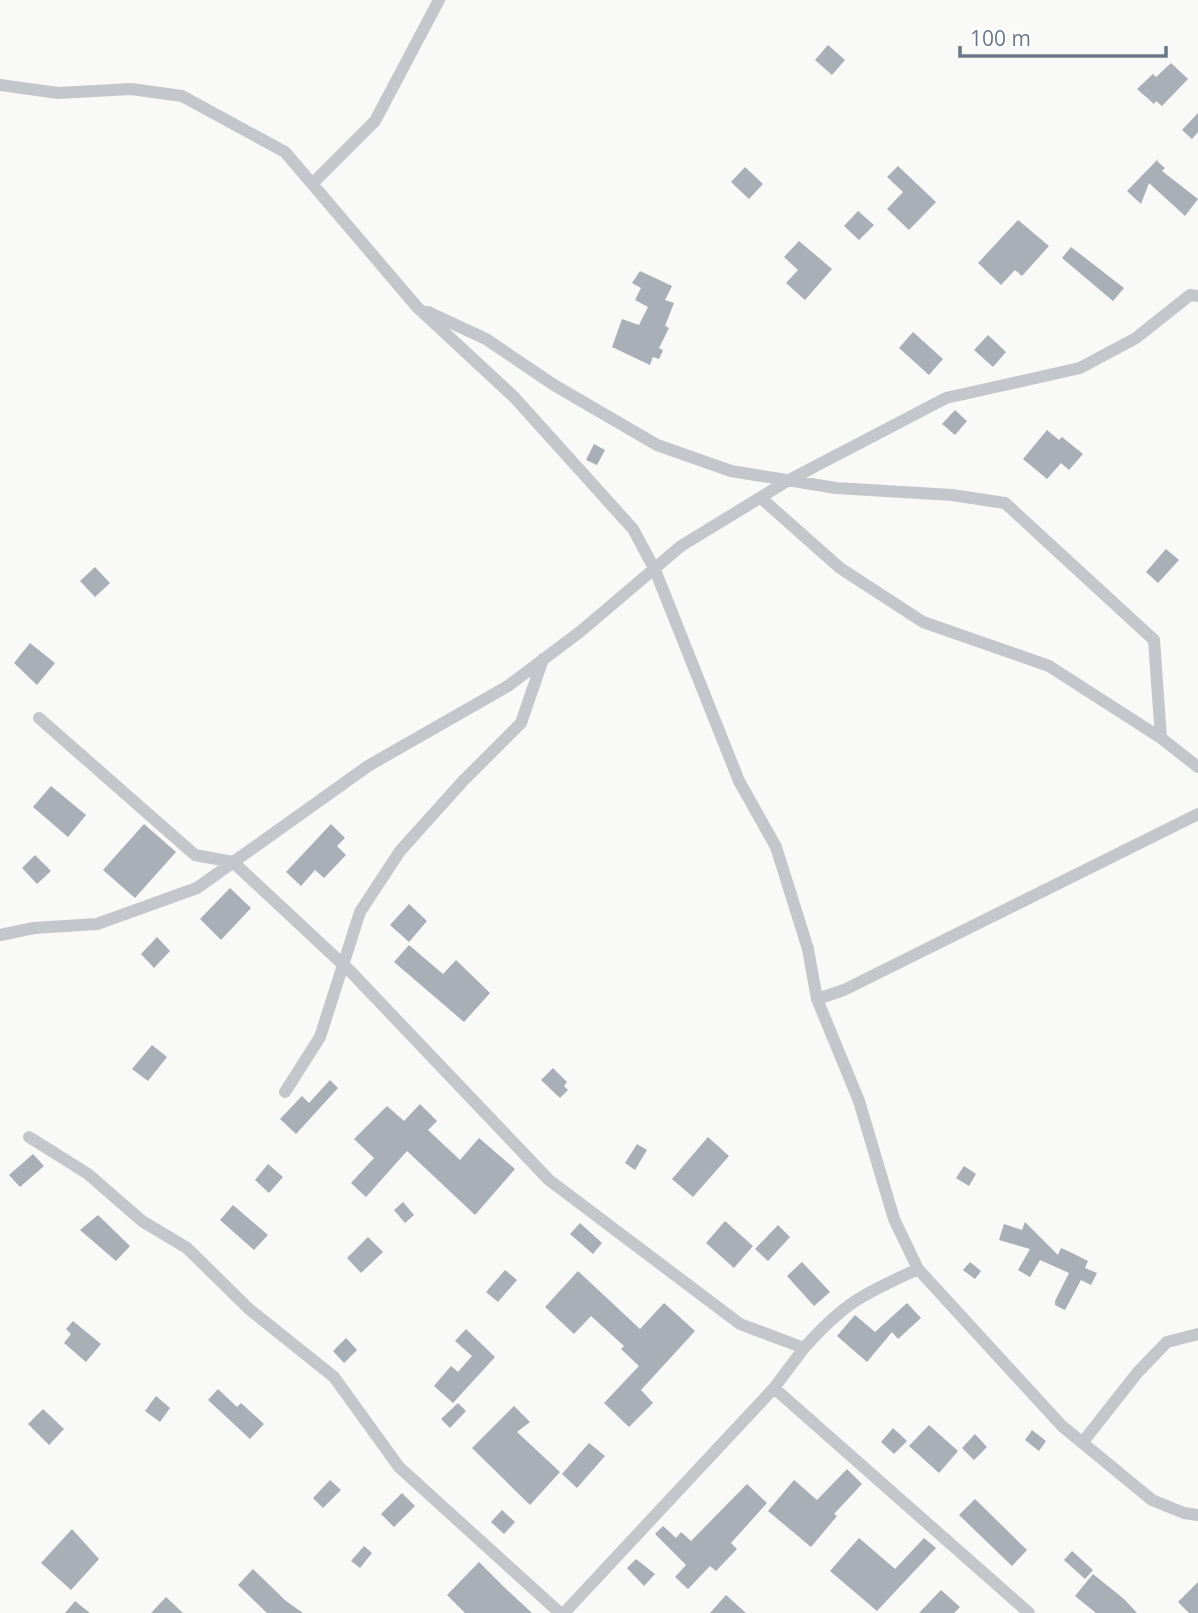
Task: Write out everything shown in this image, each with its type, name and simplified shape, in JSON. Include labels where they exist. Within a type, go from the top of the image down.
[{"type":"street","points":[[314,182],[375,121],[439,0]]},
{"type":"street","points":[[0,85],[58,93],[131,89],[182,96],[285,152],[314,182],[417,307],[514,397],[634,529],[655,570],[739,781],[776,847],[808,949],[817,999],[859,1101],[894,1219],[918,1269],[1062,1426],[1152,1500],[1197,1519]]},
{"type":"street","points":[[0,935],[34,928],[96,924],[197,888],[368,766],[508,686],[655,570],[681,546],[789,480],[946,398],[1080,368],[1136,338],[1190,295],[1198,296]]},
{"type":"street","points":[[417,307],[486,339],[554,384],[657,445],[731,471],[836,488],[952,495],[1005,503],[1154,640],[1161,738]]},
{"type":"street","points":[[761,498],[840,568],[923,622],[1049,666],[1161,738],[1198,767]]},
{"type":"street","points":[[285,1092],[320,1037],[360,912],[400,851],[463,781],[522,723],[543,659]]},
{"type":"street","points":[[39,718],[195,855],[233,862],[344,964],[549,1180],[740,1324],[804,1348]]},
{"type":"street","points":[[817,999],[844,990],[1198,814]]},
{"type":"street","points":[[29,1137],[88,1174],[142,1221],[187,1248],[249,1309],[334,1377],[399,1467],[562,1613],[774,1388],[832,1317],[851,1301],[918,1269]]},
{"type":"street","points":[[1082,1443],[1138,1372],[1167,1342],[1198,1334]]},
{"type":"street","points":[[774,1388],[1029,1613]]},
{"type":"building","points":[[828,45],[845,60],[832,75],[815,60]]},
{"type":"building","points":[[1171,63],[1188,79],[1162,106],[1156,101],[1154,104],[1137,89],[1153,74],[1156,77]]},
{"type":"building","points":[[1198,113],[1198,132],[1192,139],[1182,130]]},
{"type":"building","points":[[1159,158],[1157,161],[1165,168],[1162,171],[1198,199],[1185,216],[1149,183],[1141,204],[1127,191]]},
{"type":"building","points":[[898,166],[936,202],[909,230],[887,209],[903,192],[887,177]]},
{"type":"building","points":[[745,167],[763,184],[749,199],[731,182]]},
{"type":"building","points":[[858,211],[874,225],[859,240],[844,226]]},
{"type":"building","points":[[1018,220],[1049,246],[1022,276],[1015,270],[1001,285],[978,263]]},
{"type":"building","points":[[799,241],[832,269],[805,300],[786,283],[798,270],[784,257]]},
{"type":"building","points":[[1071,247],[1124,288],[1113,301],[1062,258]]},
{"type":"building","points":[[640,271],[672,286],[665,300],[674,303],[665,326],[669,328],[659,348],[663,350],[659,359],[653,357],[650,365],[612,347],[622,319],[639,325],[648,307],[635,300],[641,288],[632,283]]},
{"type":"building","points":[[913,332],[943,359],[929,375],[899,348]]},
{"type":"building","points":[[988,335],[1006,352],[993,367],[974,350]]},
{"type":"building","points":[[955,410],[967,421],[955,435],[942,424]]},
{"type":"building","points":[[1047,430],[1059,440],[1062,437],[1083,454],[1069,470],[1061,463],[1047,479],[1023,459]]},
{"type":"building","points":[[594,444],[605,450],[597,465],[586,460]]},
{"type":"building","points":[[1166,549],[1179,560],[1158,583],[1146,572]]},
{"type":"building","points":[[95,567],[110,583],[95,597],[80,581]]},
{"type":"building","points":[[30,643],[55,663],[37,685],[14,663]]},
{"type":"building","points":[[51,786],[86,815],[68,837],[33,807]]},
{"type":"building","points":[[144,824],[176,852],[135,898],[103,870]]},
{"type":"building","points":[[331,824],[345,838],[337,846],[346,855],[324,878],[315,870],[301,886],[286,872]]},
{"type":"building","points":[[35,855],[51,871],[37,884],[22,868]]},
{"type":"building","points":[[230,888],[251,908],[221,940],[200,919]]},
{"type":"building","points":[[409,904],[427,921],[409,942],[390,925]]},
{"type":"building","points":[[157,937],[170,951],[154,968],[141,954]]},
{"type":"building","points":[[409,945],[443,974],[456,960],[490,993],[464,1022],[394,962]]},
{"type":"building","points":[[152,1045],[167,1057],[148,1081],[132,1069]]},
{"type":"building","points":[[553,1068],[567,1082],[564,1086],[568,1090],[560,1098],[541,1080]]},
{"type":"building","points":[[330,1080],[338,1088],[296,1134],[280,1119],[302,1096],[309,1103]]},
{"type":"building","points":[[420,1104],[437,1121],[428,1130],[460,1160],[479,1138],[515,1169],[475,1215],[407,1151],[366,1197],[351,1183],[374,1158],[354,1139],[387,1106],[404,1121]]},
{"type":"building","points":[[708,1137],[729,1156],[693,1197],[672,1179]]},
{"type":"building","points":[[637,1144],[647,1150],[635,1170],[625,1163]]},
{"type":"building","points":[[33,1154],[44,1166],[20,1187],[9,1175]]},
{"type":"building","points":[[268,1164],[283,1177],[269,1193],[255,1180]]},
{"type":"building","points":[[964,1166],[976,1174],[969,1186],[956,1178]]},
{"type":"building","points":[[403,1202],[414,1215],[405,1223],[394,1210]]},
{"type":"building","points":[[233,1205],[268,1235],[254,1250],[220,1220]]},
{"type":"building","points":[[98,1215],[130,1246],[116,1261],[80,1230]]},
{"type":"building","points":[[725,1221],[753,1246],[734,1268],[706,1243]]},
{"type":"building","points":[[1025,1222],[1058,1255],[1061,1248],[1072,1253],[1088,1261],[1085,1268],[1097,1273],[1091,1285],[1081,1280],[1065,1310],[1055,1305],[1055,1301],[1069,1273],[1040,1260],[1030,1277],[1018,1270],[1030,1249],[999,1240],[1004,1224],[1022,1230]]},
{"type":"building","points":[[580,1223],[602,1243],[593,1254],[570,1234]]},
{"type":"building","points":[[778,1225],[790,1237],[768,1261],[755,1249]]},
{"type":"building","points":[[368,1237],[383,1252],[361,1273],[347,1258]]},
{"type":"building","points":[[802,1262],[830,1292],[814,1306],[787,1276]]},
{"type":"building","points":[[970,1262],[981,1271],[975,1279],[963,1270]]},
{"type":"building","points":[[505,1270],[517,1280],[498,1302],[486,1292]]},
{"type":"building","points":[[578,1271],[640,1329],[664,1303],[695,1331],[641,1390],[653,1403],[629,1427],[604,1403],[639,1366],[621,1349],[624,1346],[591,1316],[574,1334],[545,1307]]},
{"type":"building","points":[[907,1303],[921,1318],[898,1339],[892,1332],[867,1362],[837,1336],[855,1315],[875,1332]]},
{"type":"building","points":[[73,1321],[101,1344],[86,1362],[64,1343],[71,1334],[66,1329]]},
{"type":"building","points":[[466,1329],[495,1357],[453,1403],[434,1386],[451,1366],[458,1372],[472,1356],[455,1341]]},
{"type":"building","points":[[346,1338],[357,1350],[344,1363],[333,1351]]},
{"type":"building","points":[[218,1389],[237,1407],[241,1403],[264,1424],[250,1439],[208,1400]]},
{"type":"building","points":[[156,1396],[170,1408],[160,1422],[145,1411]]},
{"type":"building","points":[[458,1403],[466,1411],[450,1428],[441,1419]]},
{"type":"building","points":[[514,1406],[530,1422],[517,1432],[560,1472],[530,1505],[472,1448]]},
{"type":"building","points":[[43,1409],[64,1429],[49,1445],[28,1424]]},
{"type":"building","points":[[929,1425],[958,1451],[939,1473],[909,1446]]},
{"type":"building","points":[[893,1428],[907,1441],[894,1454],[881,1442]]},
{"type":"building","points":[[1032,1430],[1046,1441],[1039,1451],[1025,1440]]},
{"type":"building","points":[[975,1434],[987,1447],[974,1460],[962,1448]]},
{"type":"building","points":[[589,1443],[605,1456],[577,1488],[562,1474]]},
{"type":"building","points":[[847,1469],[862,1484],[834,1514],[837,1516],[811,1547],[768,1511],[794,1480],[817,1500]]},
{"type":"building","points":[[330,1480],[341,1490],[323,1508],[313,1498]]},
{"type":"building","points":[[747,1484],[767,1503],[731,1543],[737,1549],[716,1571],[710,1566],[688,1589],[675,1577],[686,1565],[655,1534],[663,1526],[676,1538],[681,1532],[691,1541]]},
{"type":"building","points":[[402,1493],[415,1506],[394,1527],[381,1514]]},
{"type":"building","points":[[975,1499],[1027,1550],[1012,1566],[959,1515]]},
{"type":"building","points":[[502,1510],[515,1522],[504,1534],[491,1522]]},
{"type":"building","points":[[72,1529],[99,1559],[71,1590],[41,1563]]},
{"type":"building","points":[[859,1538],[895,1569],[924,1538],[936,1548],[877,1611],[830,1571]]},
{"type":"building","points":[[364,1546],[372,1553],[360,1568],[351,1561]]},
{"type":"building","points":[[1072,1551],[1093,1570],[1085,1579],[1064,1560]]},
{"type":"building","points":[[636,1559],[655,1574],[644,1586],[627,1568]]},
{"type":"building","points":[[479,1562],[532,1613],[465,1613],[447,1595]]},
{"type":"building","points":[[253,1569],[286,1601],[303,1613],[267,1613],[238,1585]]},
{"type":"building","points":[[1093,1574],[1137,1613],[1096,1613],[1075,1596]]},
{"type":"building","points":[[1198,1582],[1198,1613],[1189,1613],[1178,1602]]},
{"type":"building","points":[[941,1590],[960,1607],[954,1613],[919,1613]]},
{"type":"building","points":[[726,1595],[746,1613],[710,1613]]},
{"type":"building","points":[[166,1597],[183,1613],[151,1613]]},
{"type":"building","points":[[75,1601],[90,1613],[65,1613]]}]
